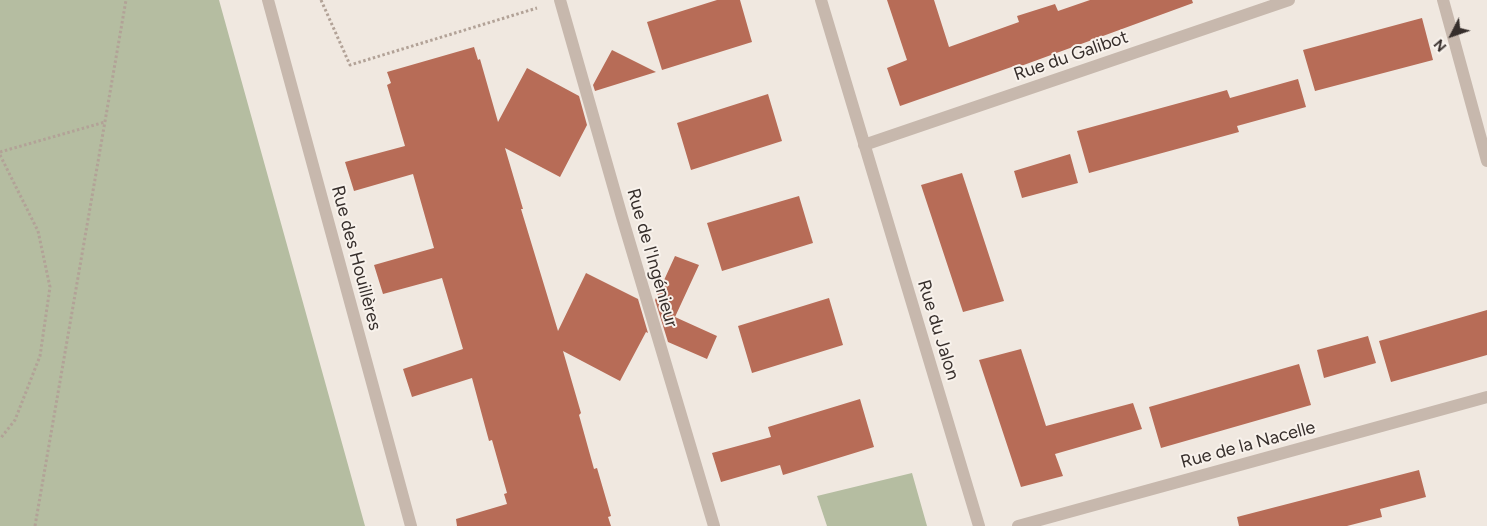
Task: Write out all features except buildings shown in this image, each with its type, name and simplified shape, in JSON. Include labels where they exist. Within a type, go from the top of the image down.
[{"type":"street","name":"Rue des Houillères","points":[[268,0],[411,526]]},
{"type":"street","name":"Rue de l'Ingénieur","points":[[560,0],[714,526]]},
{"type":"street","name":"Rue du Jalon","points":[[821,0],[979,526]]},
{"type":"street","name":"Rue du Galibot","points":[[864,145],[1289,0]]},
{"type":"street","points":[[1443,0],[1487,161]]},
{"type":"street","name":"Rue de la Nacelle","points":[[1018,526],[1487,397]]},
{"type":"path","points":[[35,526],[126,0]]},
{"type":"path","points":[[321,0],[350,65],[560,0]]},
{"type":"path","points":[[0,439],[15,420],[40,356],[50,287],[38,231],[0,153],[105,122]]},
{"type":"green space","points":[[0,0],[219,0],[365,526],[0,526]]},
{"type":"green space","points":[[912,473],[927,526],[827,526],[817,496]]}]
